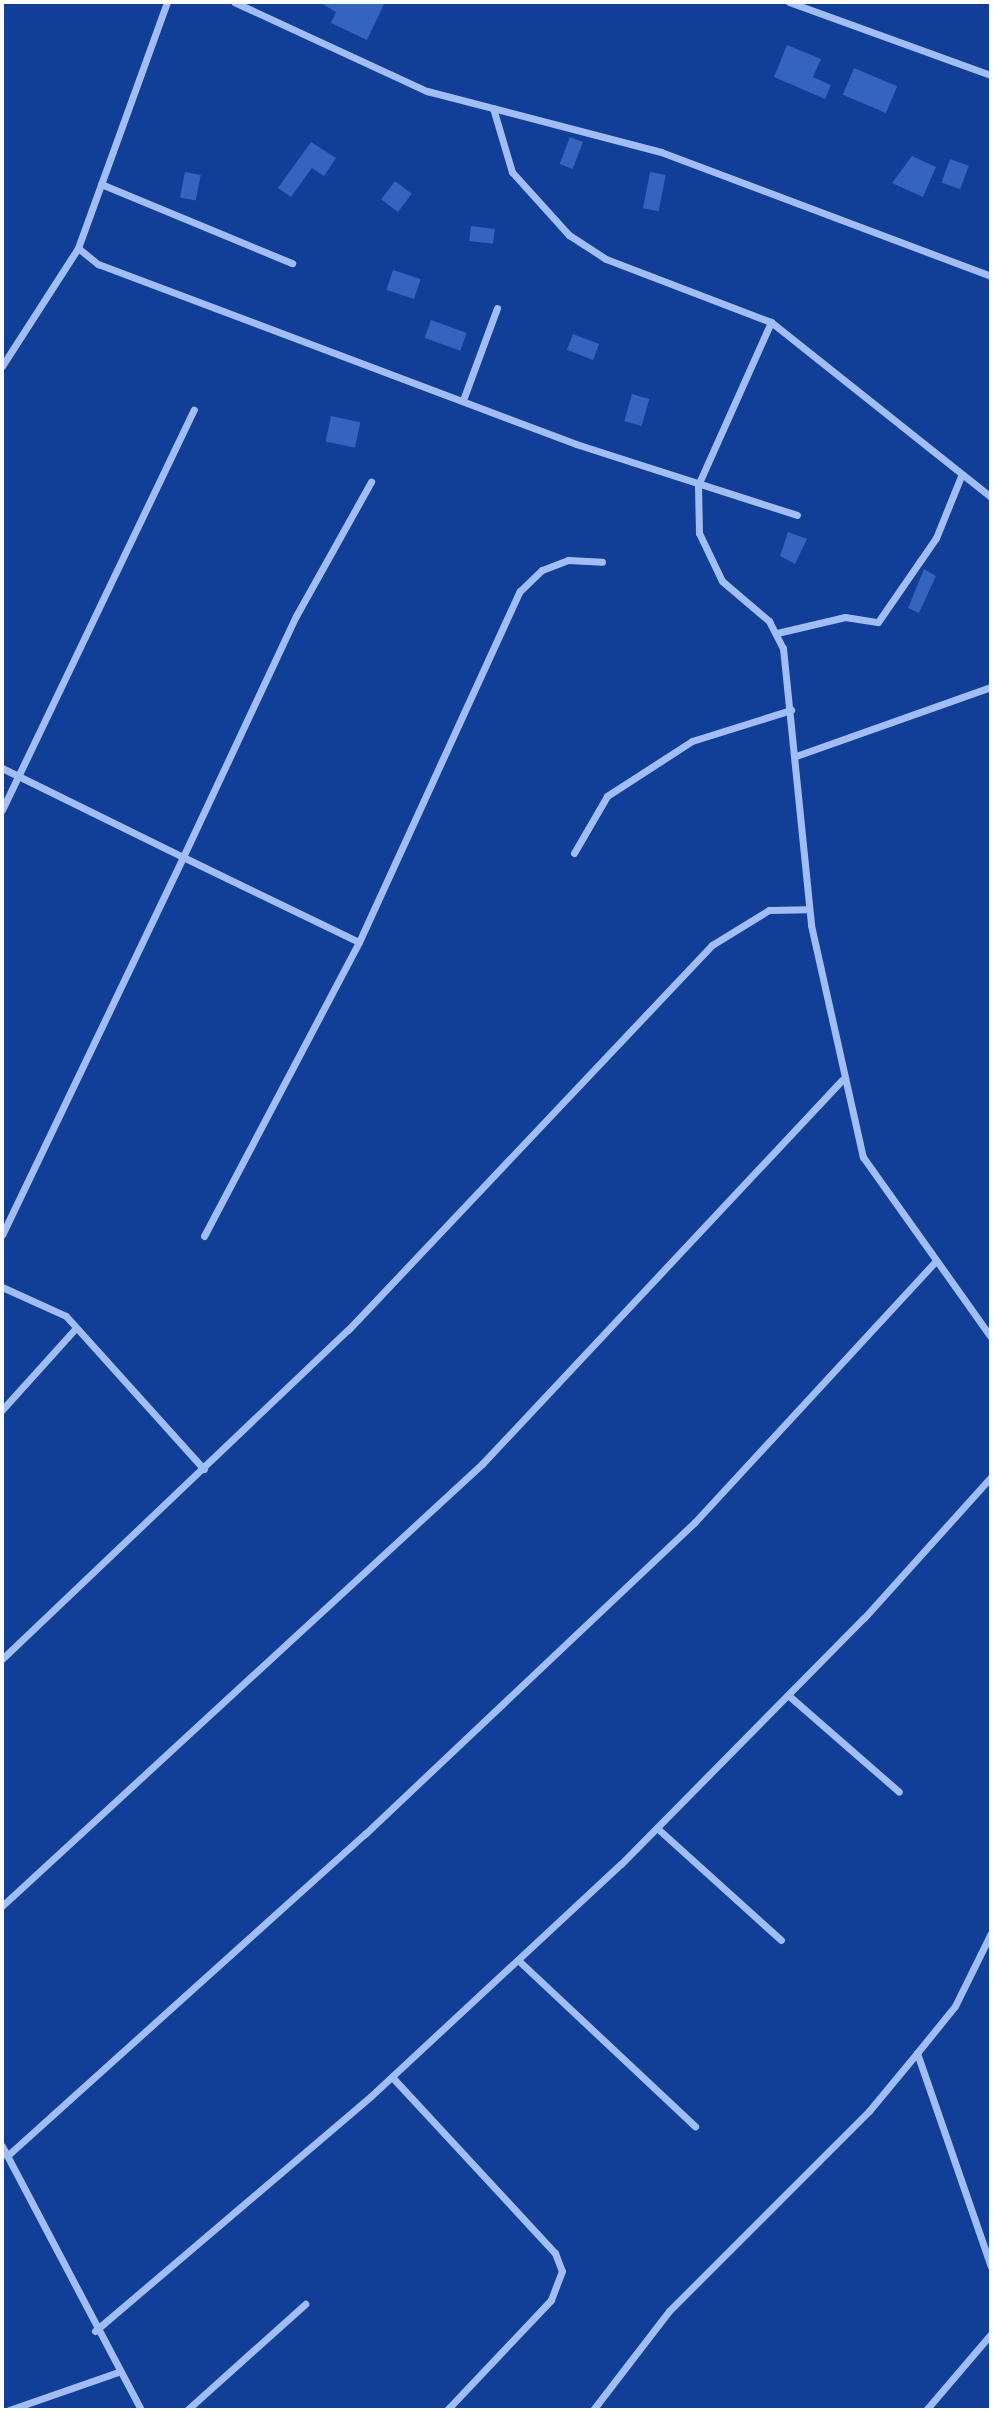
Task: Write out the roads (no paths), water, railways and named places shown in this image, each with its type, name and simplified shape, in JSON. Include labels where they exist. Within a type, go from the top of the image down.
[{"type":"street","points":[[2,366],[78,248],[167,2]]},
{"type":"street","points":[[234,2],[427,91],[661,152],[991,276]]},
{"type":"street","points":[[789,2],[991,75]]},
{"type":"street","points":[[493,108],[512,172],[569,235],[606,259],[771,322],[961,476],[991,497]]},
{"type":"street","points":[[101,184],[292,263]]},
{"type":"street","points":[[78,248],[98,264],[463,400],[698,485],[797,515]]},
{"type":"street","points":[[463,400],[497,308]]},
{"type":"street","points":[[771,322],[698,485],[704,553],[722,581],[750,600],[777,633],[791,710],[808,909],[842,1080],[863,1157],[935,1262],[991,1337]]},
{"type":"street","points":[[2,810],[194,410]]},
{"type":"street","points":[[777,633],[845,617],[878,622],[936,538],[961,476]]},
{"type":"street","points":[[2,1234],[296,616],[371,482]]},
{"type":"street","points":[[204,1236],[359,942],[520,591],[542,569],[568,560],[602,562]]},
{"type":"street","points":[[796,757],[991,687]]},
{"type":"street","points":[[574,853],[607,796],[692,741],[791,710]]},
{"type":"street","points":[[2,768],[359,942]]},
{"type":"street","points":[[2,1659],[348,1330],[712,945],[769,910],[808,909]]},
{"type":"street","points":[[2,1906],[482,1464],[842,1080]]},
{"type":"street","points":[[7,2156],[366,1834],[694,1523],[935,1262]]},
{"type":"street","points":[[2,1287],[65,1316],[74,1330],[204,1469]]},
{"type":"street","points":[[2,1410],[74,1330]]},
{"type":"street","points":[[95,2331],[392,2077],[657,1828],[788,1695],[991,1477]]},
{"type":"street","points":[[788,1695],[899,1792]]},
{"type":"street","points":[[657,1828],[780,1940]]},
{"type":"street","points":[[593,2410],[669,2311],[869,2111],[955,2006],[991,1933]]},
{"type":"street","points":[[518,1960],[695,2126]]},
{"type":"street","points":[[917,2053],[991,2267]]},
{"type":"street","points":[[392,2077],[555,2253],[562,2271],[551,2300],[447,2410]]},
{"type":"street","points":[[2,2146],[95,2331],[141,2410]]},
{"type":"street","points":[[187,2410],[305,2304]]},
{"type":"street","points":[[926,2410],[991,2334]]},
{"type":"street","points":[[9,2410],[118,2372]]}]
